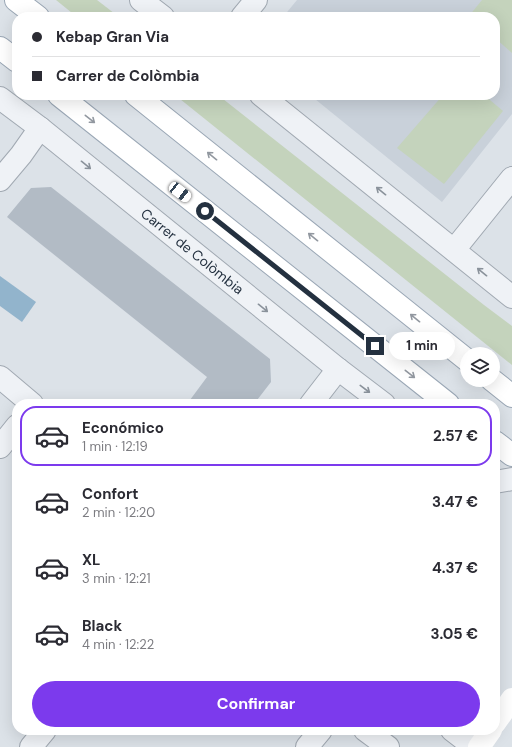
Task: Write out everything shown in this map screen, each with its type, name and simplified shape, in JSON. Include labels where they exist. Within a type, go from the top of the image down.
[{"type":"main road","points":[[16,0],[32,12]]},
{"type":"main road","points":[[0,48],[12,57]]},
{"type":"main road","points":[[65,100],[442,399]]},
{"type":"main road","points":[[142,100],[460,354]]},
{"type":"main road","points":[[500,386],[512,396]]},
{"type":"main road","points":[[500,446],[512,455]]},
{"type":"main road","points":[[500,716],[512,699]]},
{"type":"main road","points":[[479,747],[487,735]]},
{"type":"street","points":[[142,0],[157,12]]},
{"type":"street","points":[[246,12],[256,0]]},
{"type":"street","name":"Carrer de Colòmbia","points":[[0,98],[40,128],[338,369],[377,399]]},
{"type":"street","points":[[267,100],[512,297]]},
{"type":"street","points":[[0,180],[21,155],[40,128]]},
{"type":"street","points":[[454,250],[512,178]]},
{"type":"street","points":[[315,399],[338,369]]},
{"type":"street","points":[[0,377],[26,399]]},
{"type":"street","points":[[0,447],[12,432]]},
{"type":"street","points":[[500,481],[512,479]]},
{"type":"street","points":[[31,747],[41,735]]},
{"type":"street","points":[[307,747],[317,735]]},
{"type":"street","points":[[372,735],[388,747]]},
{"type":"street","points":[[458,735],[474,747]]},
{"type":"shaded area","points":[[297,0],[512,0],[512,114],[442,202],[316,100],[500,100],[500,12],[287,12]]},
{"type":"green space","points":[[56,0],[97,0],[113,12],[71,12]]},
{"type":"green space","points":[[482,0],[512,0],[512,53],[500,42],[500,12],[472,12]]},
{"type":"green space","points":[[181,100],[224,100],[512,326],[512,365],[500,355],[500,347],[490,347]]},
{"type":"green space","points":[[439,100],[490,100],[503,111],[444,184],[397,148]]},
{"type":"water","points":[[0,276],[36,302],[22,322],[0,306]]},
{"type":"building","points":[[51,187],[270,359],[271,382],[258,399],[191,399],[207,377],[7,217],[31,188]]},
{"type":"route","points":[[205,211],[375,346]]}]
